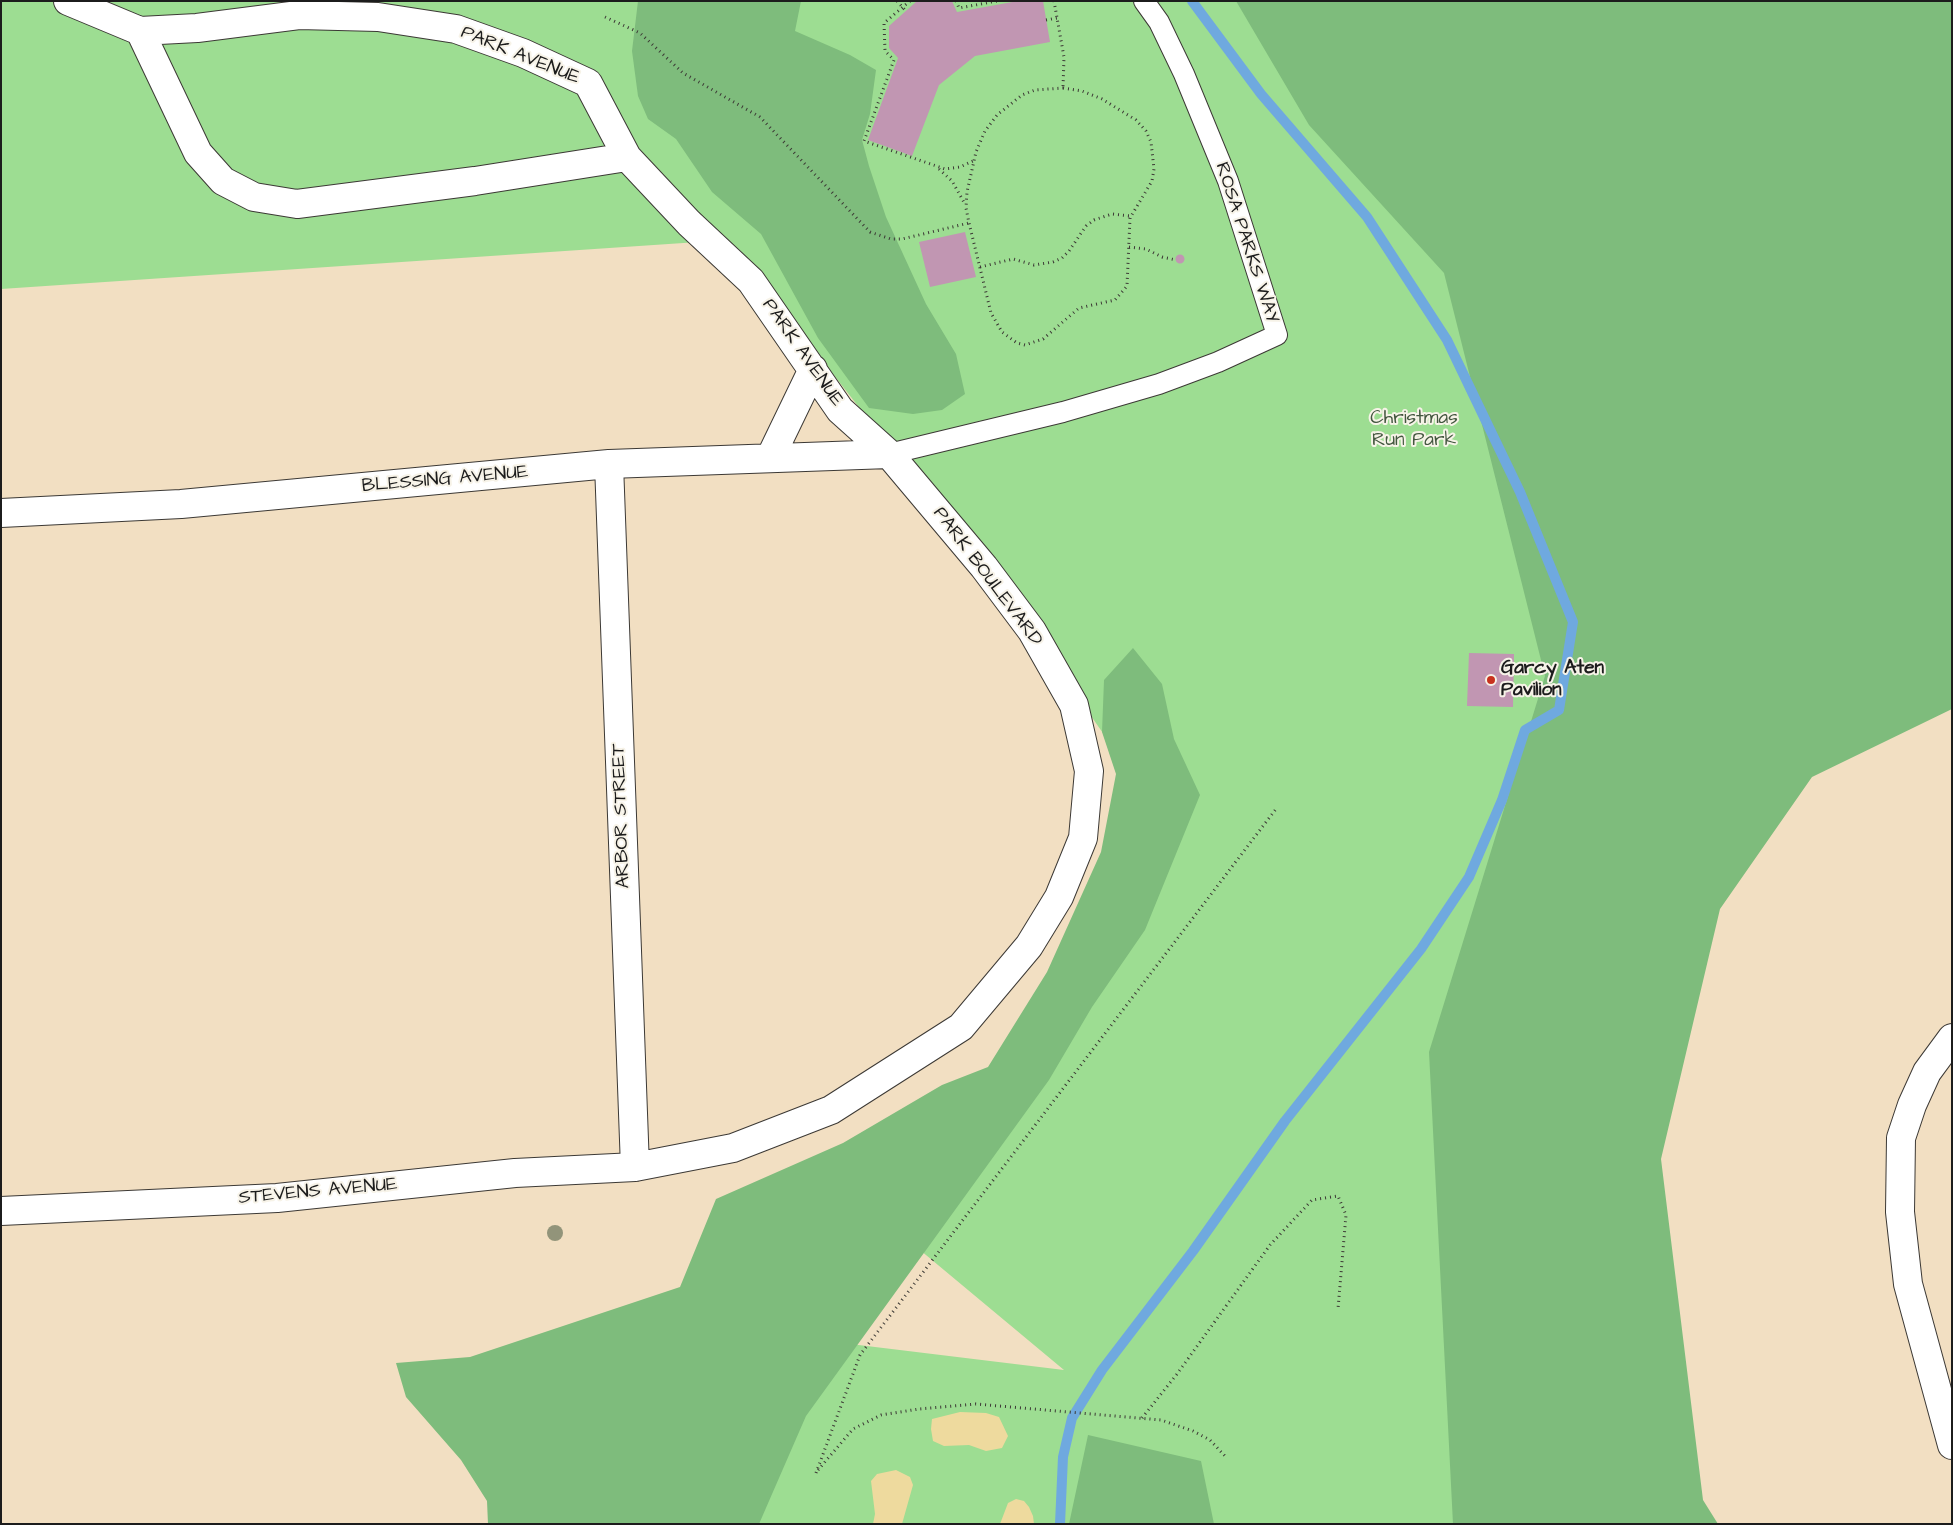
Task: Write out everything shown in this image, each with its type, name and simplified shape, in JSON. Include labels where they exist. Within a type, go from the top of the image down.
[{"type":"street","name":"PARK AVENUE","points":[[68,1],[140,31],[197,28],[299,15],[378,17],[456,29],[523,54],[588,83],[627,156],[689,222],[752,281],[840,410],[889,454]]},
{"type":"street","points":[[140,31],[198,153],[223,181],[254,197],[296,204],[474,181],[627,156]]},
{"type":"street","points":[[770,458],[813,369]]},
{"type":"street","name":"BLESSING AVENUE","points":[[1,512],[191,503],[609,464],[889,454]]},
{"type":"street","name":"PARK BOULEVARD","points":[[635,1167],[732,1148],[831,1110],[961,1027],[1029,946],[1059,898],[1084,838],[1089,771],[1074,705],[1032,631],[984,567],[889,454]]},
{"type":"street","name":"ARBOR STREET","points":[[609,464],[635,1167]]},
{"type":"street","points":[[1952,1038],[1927,1072],[1912,1105],[1901,1138],[1900,1203],[1908,1284],[1952,1445]]},
{"type":"street","name":"STEVENS AVENUE","points":[[1,1212],[277,1198],[515,1173],[635,1167]]},
{"type":"lane","name":"ROSA PARKS WAY","points":[[889,454],[1063,412],[1160,384],[1218,362],[1277,335],[1228,182],[1184,74],[1159,22],[1144,1]]},
{"type":"path","points":[[897,1],[906,11]]},
{"type":"path","points":[[910,1],[884,23],[886,51],[894,60],[864,141],[890,149],[937,168],[945,173],[960,191],[966,208],[991,313],[1002,332],[1017,343],[1025,345],[1043,339],[1079,308],[1116,300],[1122,294],[1129,279],[1131,216],[1152,181],[1154,169],[1151,142],[1146,131],[1136,120],[1102,99],[1064,88],[1035,90],[1008,105],[985,131],[974,160],[966,208]]},
{"type":"path","points":[[956,1],[960,8],[997,1]]},
{"type":"path","points":[[1054,1],[1064,57],[1064,88]]},
{"type":"path","points":[[605,17],[640,33],[683,73],[760,117],[870,232],[890,239],[902,239],[969,223]]},
{"type":"path","points":[[1046,20],[1057,18]]},
{"type":"path","points":[[937,168],[952,169],[974,160]]},
{"type":"path","points":[[980,267],[1013,259],[1034,265],[1053,262],[1062,258],[1069,251],[1086,226],[1094,220],[1112,214],[1131,216]]},
{"type":"path","points":[[1129,248],[1146,249],[1162,257],[1176,260]]},
{"type":"path","points":[[1226,1456],[1210,1440],[1193,1431],[1161,1420],[976,1404],[919,1409],[881,1416],[853,1429],[816,1473],[860,1355],[1276,809]]},
{"type":"path","points":[[1142,1418],[1177,1374],[1270,1245],[1312,1200],[1338,1196],[1346,1215],[1338,1309]]},
{"type":"green space","name":"Christmas Run Park","points":[[1,1],[1952,1],[1571,841],[1632,1524],[733,1524],[834,1342],[1064,1370],[914,1245],[1148,798],[1032,631],[984,567],[728,240],[1,289]]},
{"type":"green space","points":[[638,1],[801,1],[795,31],[850,55],[876,70],[870,114],[862,140],[869,166],[886,217],[926,304],[956,354],[965,394],[942,410],[913,414],[869,408],[818,338],[761,234],[712,192],[676,139],[648,119],[638,96],[632,51]]},
{"type":"green space","points":[[1236,1],[1952,1],[1952,709],[1812,777],[1720,909],[1661,1159],[1703,1500],[1718,1524],[1453,1524],[1429,1052],[1545,676],[1444,273],[1309,125]]},
{"type":"green space","points":[[1133,648],[1162,684],[1174,739],[1200,795],[1145,930],[1092,1007],[1049,1080],[806,1416],[759,1524],[488,1524],[487,1501],[461,1460],[406,1397],[396,1363],[470,1357],[680,1287],[716,1199],[843,1143],[942,1085],[988,1067],[1047,972],[1101,852],[1116,774],[1102,732],[1104,680]]},
{"type":"green space","points":[[1088,1435],[1201,1461],[1214,1524],[1069,1524]]},
{"type":"sand","points":[[960,1412],[986,1413],[999,1417],[1008,1436],[1002,1448],[986,1451],[969,1445],[944,1446],[933,1441],[932,1419]]},
{"type":"sand","points":[[896,1470],[910,1477],[913,1485],[902,1524],[873,1524],[875,1514],[871,1481],[877,1474]]},
{"type":"sand","points":[[1016,1499],[1024,1501],[1029,1507],[1034,1524],[1000,1524],[1008,1503]]},
{"type":"building","points":[[917,1],[952,1],[957,12],[1018,1],[1043,1],[1050,42],[975,56],[939,85],[912,156],[868,140],[898,58],[889,48],[889,26]]},
{"type":"building","points":[[965,232],[976,277],[930,287],[919,242]]},
{"type":"building","points":[[1180,255],[1184,259],[1180,263],[1176,259]]},
{"type":"building","name":"Garcy Aten Pavilion","points":[[1469,653],[1514,654],[1513,707],[1467,706]]},
{"type":"waterway","points":[[1060,1524],[1063,1457],[1072,1418],[1102,1370],[1193,1251],[1285,1121],[1421,949],[1469,877],[1502,800],[1525,730],[1559,710],[1573,622],[1520,492],[1447,340],[1367,217],[1261,94],[1192,1]]},
{"type":"place","name":"Garcy Aten Pavilion","points":[[1491,680]]}]
